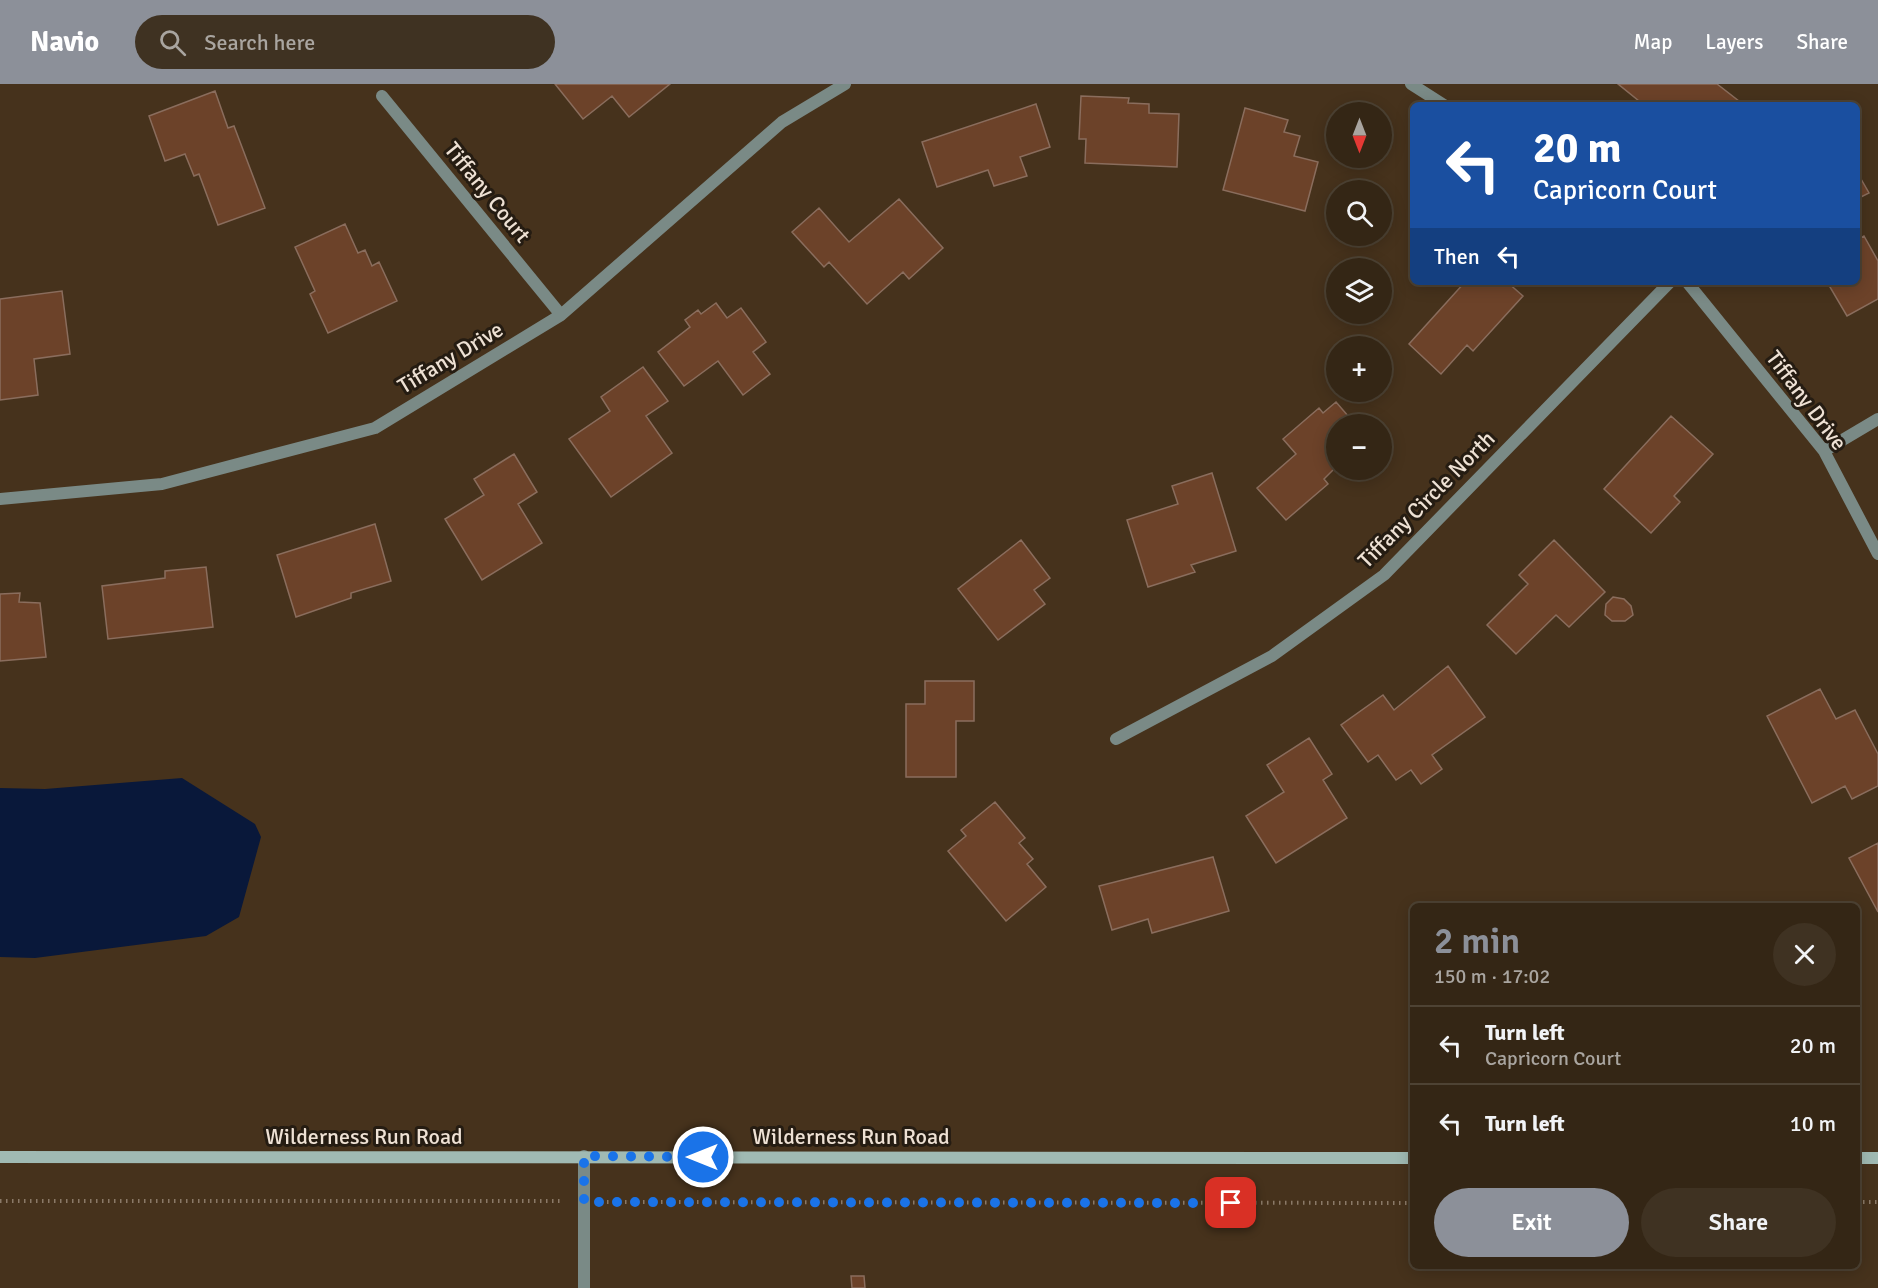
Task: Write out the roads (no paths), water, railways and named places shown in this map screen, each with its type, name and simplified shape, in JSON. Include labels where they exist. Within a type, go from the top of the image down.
[{"type":"street","name":"Tiffany Drive","points":[[0,499],[162,484],[375,428],[561,315],[782,122],[845,84]]},
{"type":"street","points":[[1411,84],[1439,102]]},
{"type":"street","name":"Tiffany Court","points":[[382,96],[561,315]]},
{"type":"street","name":"Tiffany Circle North","points":[[1116,739],[1272,656],[1384,576],[1667,285]]},
{"type":"street","name":"Tiffany Drive","points":[[1689,285],[1824,452],[1878,554]]},
{"type":"street","points":[[1824,452],[1878,419]]},
{"type":"street","points":[[584,1156],[584,1288]]},
{"type":"street","name":"Wilderness Run Road","points":[[0,1157],[1410,1158]]},
{"type":"street","points":[[1860,1158],[1878,1158]]},
{"type":"water","points":[[182,778],[255,824],[261,837],[239,917],[206,936],[35,958],[0,957],[0,788],[45,789]]}]
